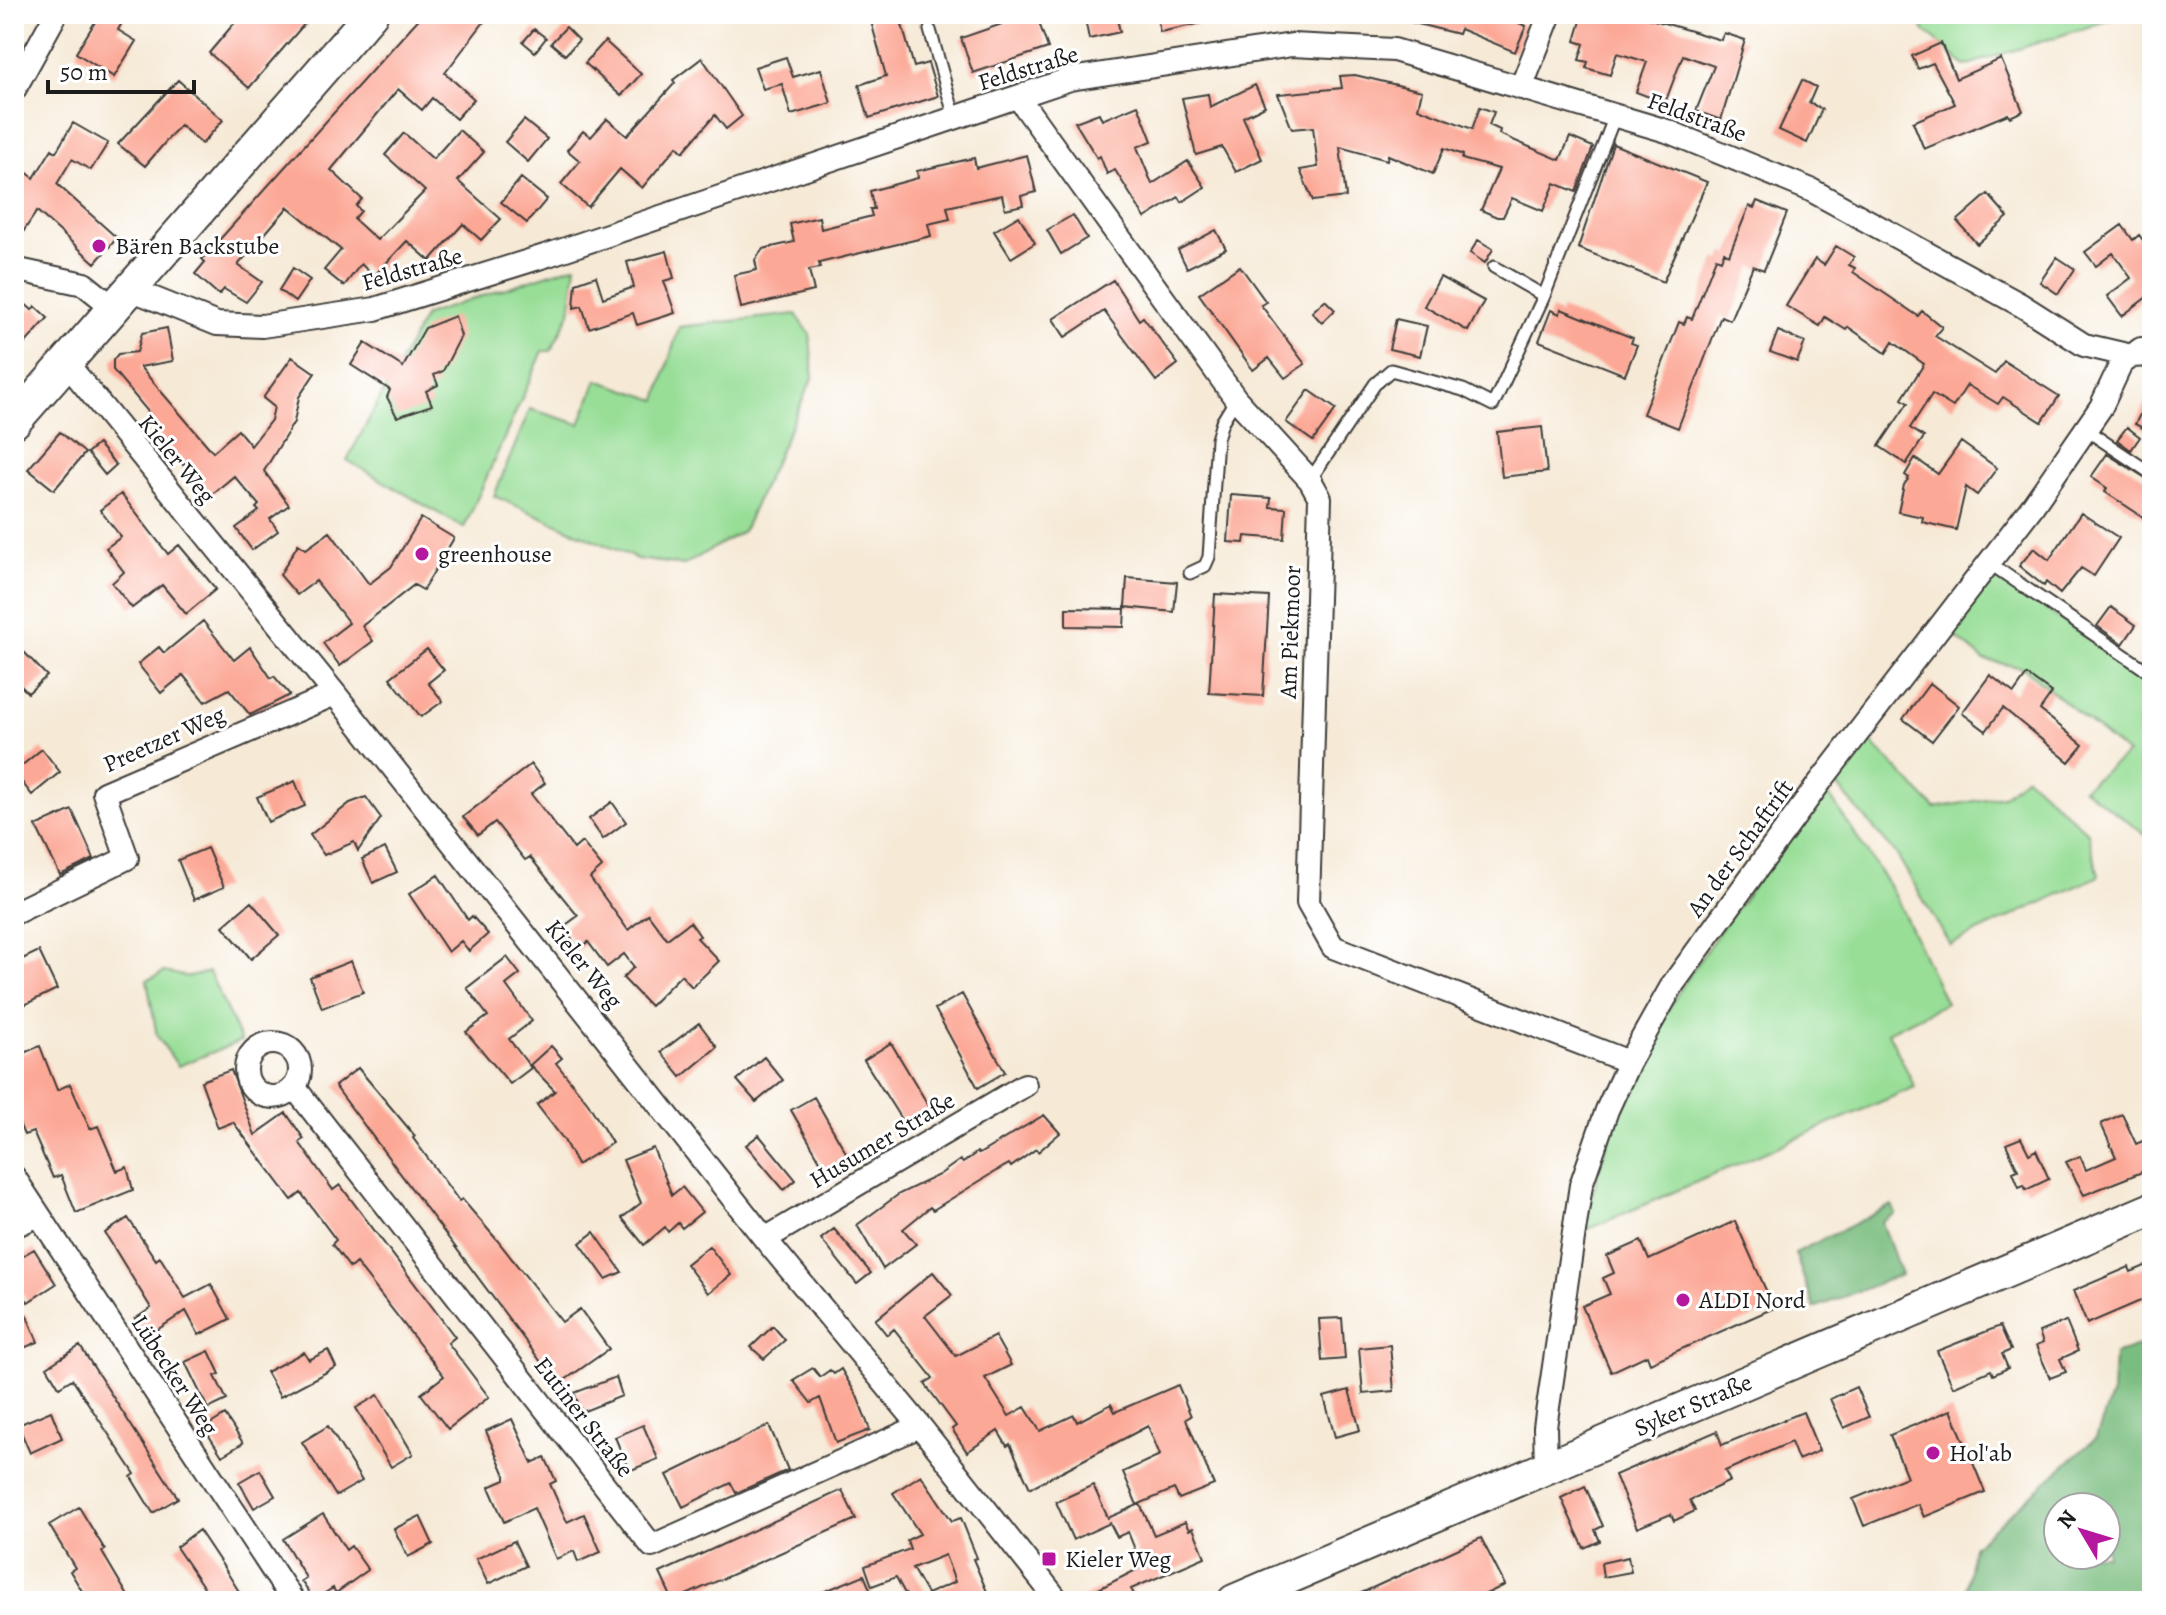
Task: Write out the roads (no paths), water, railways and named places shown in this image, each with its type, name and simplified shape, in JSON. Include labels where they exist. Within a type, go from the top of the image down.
[{"type":"main road","points":[[14,422],[371,14]]},
{"type":"main road","name":"Syker Straße","points":[[1234,1601],[2152,1209]]},
{"type":"street","points":[[14,90],[56,14]]},
{"type":"street","points":[[1521,88],[1550,14]]},
{"type":"street","name":"Feldstraße","points":[[14,269],[84,284],[122,299],[217,324],[262,326],[375,309],[548,255],[1070,79],[1292,45],[1394,50],[1667,131],[1811,190],[2021,305],[2084,345],[2142,356]]},
{"type":"street","name":"Am Piekmoor","points":[[1018,97],[1236,399],[1310,480],[1320,498],[1308,903],[1333,947],[1629,1062]]},
{"type":"street","name":"An der Schaftrift","points":[[1546,1467],[1545,1427],[1581,1185],[1607,1110],[1629,1062],[1673,984],[1820,782],[1989,563],[2101,407],[2121,364],[2142,356],[2152,341]]},
{"type":"street","name":"Kieler Weg","points":[[65,361],[335,694],[765,1239],[920,1426],[1058,1601]]},
{"type":"street","name":"Preetzer Weg","points":[[14,913],[127,858],[104,793],[335,694]]},
{"type":"street","name":"Husumer Straße","points":[[765,1239],[1025,1085]]},
{"type":"street","name":"Eutiner Straße","points":[[295,1088],[652,1546],[920,1426]]},
{"type":"street","name":"Lübecker Weg","points":[[14,1177],[293,1601]]},
{"type":"street","points":[[14,1226],[39,1215]]},
{"type":"lane","points":[[930,30],[955,118]]},
{"type":"lane","points":[[1310,480],[1375,384],[1391,370],[1463,390],[1493,405],[1544,296],[1615,116]]},
{"type":"lane","points":[[1494,267],[1544,296]]},
{"type":"lane","points":[[1190,573],[1205,566],[1209,557],[1217,439],[1222,422],[1236,399]]},
{"type":"lane","points":[[2085,429],[2152,474]]},
{"type":"lane","points":[[1989,563],[2152,674]]},
{"type":"place","name":"Bären Backstube","points":[[99,246]]},
{"type":"place","name":"greenhouse","points":[[422,554]]},
{"type":"place","name":"ALDI Nord","points":[[1683,1300]]},
{"type":"place","name":"Hol'ab","points":[[1933,1453]]},
{"type":"place","name":"Kieler Weg","points":[[1049,1559]]}]
